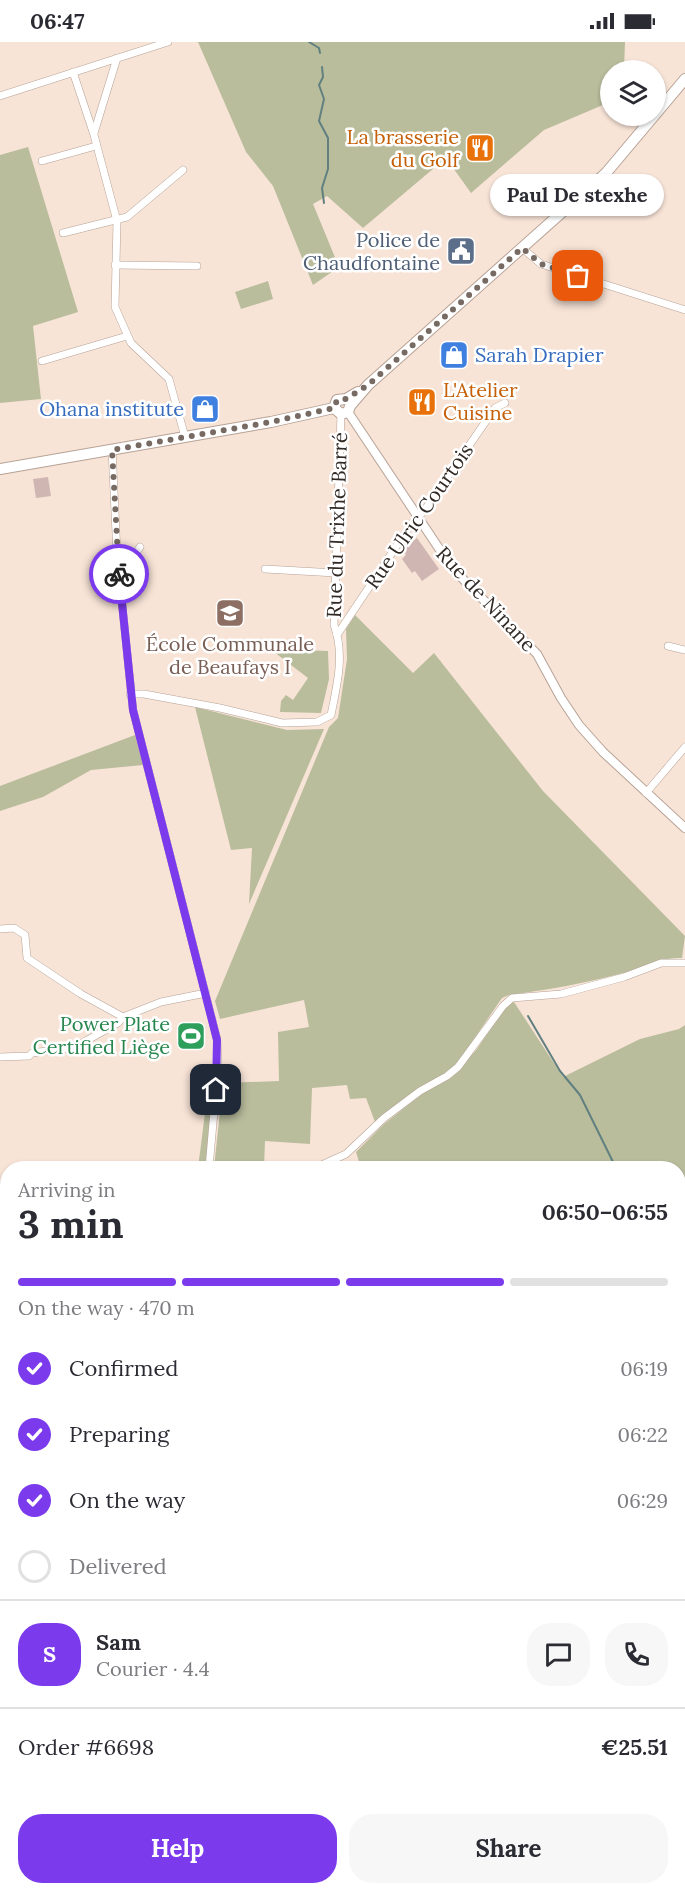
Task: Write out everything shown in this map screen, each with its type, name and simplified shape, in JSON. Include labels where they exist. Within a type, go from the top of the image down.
[{"type":"main road","points":[[0,469],[344,408],[606,172],[685,79]]},
{"type":"street","points":[[0,96],[168,42]]},
{"type":"street","points":[[94,135],[117,58]]},
{"type":"street","points":[[72,72],[94,135],[117,221],[115,307],[131,343],[169,378],[185,437]]},
{"type":"street","points":[[42,161],[96,146]]},
{"type":"street","points":[[63,233],[127,217],[183,170]]},
{"type":"street","points":[[522,248],[541,264],[685,310]]},
{"type":"street","points":[[115,265],[197,266]]},
{"type":"street","points":[[42,361],[127,336]]},
{"type":"street","name":"Rue Ulric Courtois","points":[[337,634],[495,408],[505,403]]},
{"type":"street","name":"Rue de Ninane","points":[[344,408],[457,574],[537,654],[579,725],[603,752],[685,828]]},
{"type":"street","name":"Rue du Trixhe Barré","points":[[130,694],[175,699],[282,723],[322,721],[331,715],[339,676],[339,641],[334,625],[344,408]]},
{"type":"street","points":[[112,450],[119,571],[130,694],[137,731],[206,993],[218,1054],[210,1161]]},
{"type":"street","points":[[119,571],[128,567],[140,547]]},
{"type":"street","points":[[264,568],[336,573]]},
{"type":"street","points":[[668,646],[685,650]]},
{"type":"street","points":[[646,793],[685,747]]},
{"type":"street","points":[[0,929],[14,928],[25,935],[27,958],[81,994],[123,1017]]},
{"type":"street","points":[[330,1161],[346,1154],[384,1118],[420,1091],[447,1076],[465,1059],[503,1006],[512,998],[561,994],[624,977],[661,963],[685,963]]},
{"type":"street","points":[[0,1057],[29,1056],[32,1053],[75,1047],[118,1023],[123,1017],[161,1002],[206,993]]},
{"type":"green space","points":[[198,42],[625,42],[624,60],[600,60],[600,106],[544,130],[471,193],[446,158],[363,228],[327,196],[313,204],[339,267],[313,285],[273,186],[246,152]]},
{"type":"green space","points":[[28,147],[78,312],[33,326],[41,399],[0,403],[0,155]]},
{"type":"green space","points":[[268,281],[273,299],[241,309],[235,292]]},
{"type":"green space","points":[[355,615],[413,673],[434,653],[543,791],[685,936],[682,958],[659,961],[595,980],[502,998],[454,1068],[420,1088],[375,1122],[366,1098],[350,1099],[347,1085],[312,1088],[310,1144],[265,1141],[264,1161],[215,1161],[223,1083],[279,1081],[278,1032],[309,1027],[304,1000],[220,1019],[215,1001],[329,727],[338,718],[347,659],[346,629]]},
{"type":"green space","points":[[275,649],[328,651],[329,679],[321,713],[280,712],[281,701],[286,695],[293,700],[308,678],[274,652]]},
{"type":"green space","points":[[195,707],[287,730],[324,729],[249,904],[252,848],[231,850]]},
{"type":"green space","points":[[135,735],[143,765],[91,770],[43,797],[0,811],[0,786]]},
{"type":"green space","points":[[514,1002],[563,1077],[640,1039],[679,1029],[685,1025],[685,1161],[359,1161],[356,1152],[384,1124],[427,1090],[453,1075],[477,1049],[505,1007]]},
{"type":"green space","points":[[212,1104],[207,1161],[199,1161],[206,1105]]},
{"type":"building","points":[[48,477],[51,496],[36,498],[33,479]]},
{"type":"building","points":[[417,538],[439,569],[422,581],[415,571],[412,573],[402,559],[406,555],[402,549]]},
{"type":"waterway","points":[[309,42],[319,48],[320,53]]},
{"type":"waterway","points":[[322,67],[323,77],[319,85],[324,99],[319,121],[328,138],[328,169],[322,188],[324,203]]},
{"type":"waterway","points":[[528,1016],[560,1071],[580,1095],[613,1161]]},
{"type":"way so far","points":[[119,574],[112,450],[271,422],[334,408],[337,400],[346,399],[368,385],[522,248],[541,264],[578,276]]},
{"type":"place","name":"La brasserie du Golf","points":[[480,148]]},
{"type":"place","name":"Police de Chaudfontaine","points":[[461,251]]},
{"type":"place","name":"Paul De stexhe","points":[[578,276]]},
{"type":"place","name":"Sarah Drapier","points":[[454,355]]},
{"type":"place","name":"L'Atelier Cuisine","points":[[422,402]]},
{"type":"place","name":"Ohana institute","points":[[205,409]]},
{"type":"place","name":"École Communale de Beaufays I","points":[[230,613]]},
{"type":"place","name":"Power Plate Certified Liège","points":[[191,1036]]},
{"type":"route","points":[[119,574],[133,710],[217,1040],[216,1090]]}]
